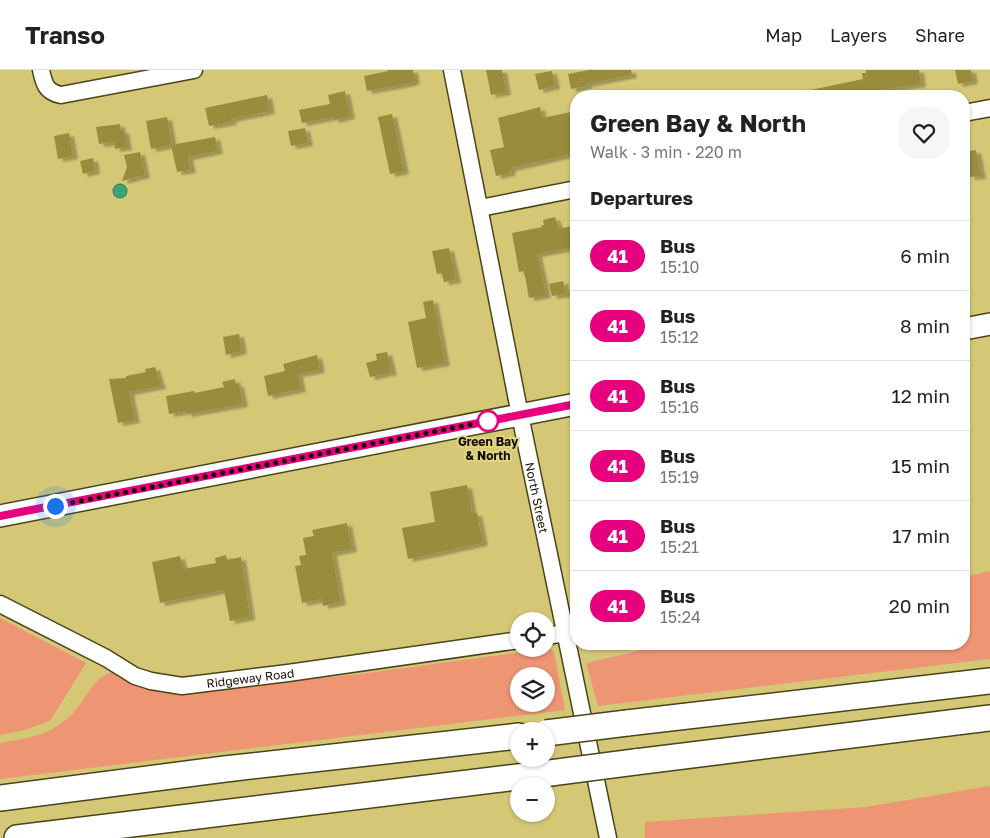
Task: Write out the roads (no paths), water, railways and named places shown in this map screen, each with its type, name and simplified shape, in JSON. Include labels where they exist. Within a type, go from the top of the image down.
[{"type":"highway","points":[[555,732],[990,681]]},
{"type":"highway","points":[[17,838],[987,719]]},
{"type":"highway","points":[[0,798],[225,769],[510,737]]},
{"type":"main road","points":[[970,328],[990,324]]},
{"type":"main road","points":[[0,516],[570,405]]},
{"type":"street","points":[[41,70],[48,90],[61,95],[194,70]]},
{"type":"street","name":"North Street","points":[[452,70],[520,415],[608,838]]},
{"type":"street","points":[[970,112],[990,108]]},
{"type":"street","points":[[480,208],[570,190]]},
{"type":"street","name":"Ridgeway Road","points":[[0,604],[106,658],[135,676],[151,681],[182,686],[510,641]]},
{"type":"street","points":[[555,635],[566,633]]},
{"type":"place","name":"Green Bay & North","points":[[488,421]]}]
